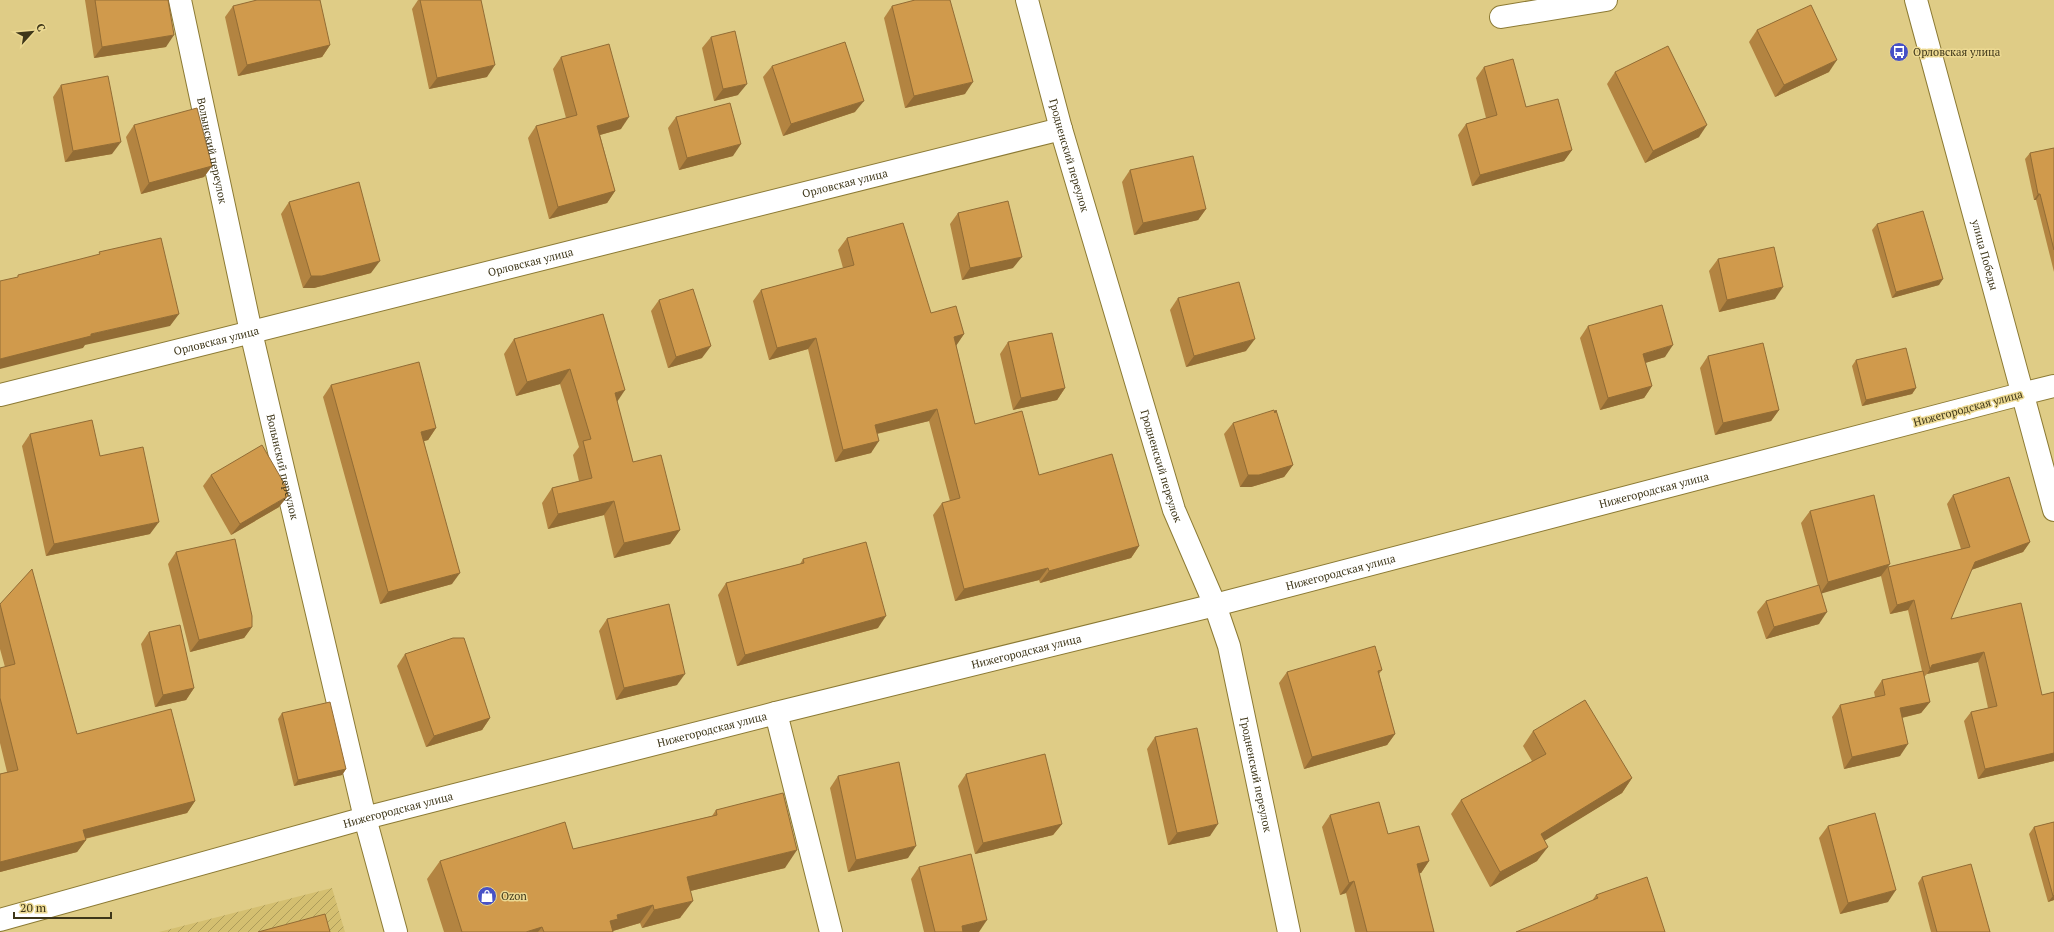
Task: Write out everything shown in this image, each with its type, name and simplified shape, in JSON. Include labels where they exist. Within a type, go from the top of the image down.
[{"type":"street","name":"Волынский переулок","points":[[180,0],[252,332],[365,818],[396,932]]},
{"type":"street","name":"Гродненский переулок","points":[[1027,0],[1061,130],[1174,510],[1215,605],[1229,646],[1289,932]]},
{"type":"street","points":[[1501,17],[1606,0]]},
{"type":"street","name":"улица Победы","points":[[1916,0],[2021,394],[2054,510]]},
{"type":"street","name":"Орловская улица","points":[[0,395],[1061,130]]},
{"type":"street","name":"Нижегородская улица","points":[[0,920],[365,818],[776,713],[1215,605],[2054,386]]},
{"type":"street","points":[[776,713],[831,932]]},
{"type":"shaded area","points":[[332,888],[345,932],[159,932]]},
{"type":"building","points":[[95,0],[168,0],[174,35],[102,47]]},
{"type":"building","points":[[257,0],[320,0],[330,45],[247,65],[233,6]]},
{"type":"building","points":[[420,0],[481,0],[495,65],[437,78]]},
{"type":"building","points":[[915,0],[950,0],[973,82],[914,96],[892,6]]},
{"type":"building","points":[[1811,5],[1837,60],[1784,85],[1757,30]]},
{"type":"building","points":[[735,31],[747,84],[723,89],[711,37]]},
{"type":"building","points":[[845,42],[864,101],[791,124],[772,66]]},
{"type":"building","points":[[609,44],[629,117],[597,126],[615,191],[558,207],[536,126],[577,115],[561,57]]},
{"type":"building","points":[[1668,46],[1707,125],[1653,151],[1615,72]]},
{"type":"building","points":[[1513,59],[1526,107],[1558,99],[1572,150],[1480,175],[1466,124],[1497,115],[1484,67]]},
{"type":"building","points":[[108,76],[121,142],[73,151],[61,85]]},
{"type":"building","points":[[730,103],[741,144],[687,158],[676,117]]},
{"type":"building","points":[[197,108],[212,166],[149,183],[134,125]]},
{"type":"building","points":[[2054,148],[2054,250],[2040,194],[2038,194],[2030,153]]},
{"type":"building","points":[[1193,156],[1206,209],[1143,223],[1130,170]]},
{"type":"building","points":[[359,182],[380,261],[322,276],[311,276],[289,202]]},
{"type":"building","points":[[1008,201],[1022,257],[970,268],[958,213]]},
{"type":"building","points":[[1923,211],[1943,279],[1896,292],[1877,224]]},
{"type":"building","points":[[903,223],[931,313],[956,306],[964,334],[954,337],[975,424],[1022,411],[1039,475],[1112,454],[1139,546],[1049,571],[1048,568],[964,589],[942,503],[960,498],[937,409],[875,425],[879,441],[843,450],[816,338],[777,348],[761,290],[854,265],[847,238]]},
{"type":"building","points":[[161,238],[179,314],[91,334],[91,336],[0,359],[0,281],[100,254],[99,252]]},
{"type":"building","points":[[1774,247],[1783,287],[1727,300],[1718,259]]},
{"type":"building","points":[[1239,282],[1255,339],[1194,356],[1178,298]]},
{"type":"building","points":[[693,289],[711,346],[676,357],[659,300]]},
{"type":"building","points":[[1662,305],[1673,345],[1643,354],[1652,386],[1608,398],[1588,326]]},
{"type":"building","points":[[603,314],[625,390],[615,393],[633,462],[661,455],[680,530],[624,543],[614,501],[558,514],[552,488],[592,478],[583,441],[591,439],[570,369],[527,382],[514,339]]},
{"type":"building","points":[[1052,333],[1065,388],[1021,398],[1008,342]]},
{"type":"building","points":[[1763,343],[1779,410],[1723,423],[1708,356]]},
{"type":"building","points":[[1906,348],[1916,388],[1866,400],[1856,360]]},
{"type":"building","points":[[419,362],[436,428],[421,432],[460,573],[388,592],[331,385]]},
{"type":"building","points":[[1274,410],[1275,413],[1276,410],[1293,465],[1259,475],[1248,475],[1233,423]]},
{"type":"building","points":[[92,420],[100,456],[143,447],[159,522],[54,544],[30,434]]},
{"type":"building","points":[[262,445],[285,485],[288,496],[240,524],[211,475]]},
{"type":"building","points":[[2009,477],[2030,542],[1975,562],[1951,619],[2021,603],[2042,695],[2054,692],[2054,753],[1985,769],[1971,712],[1997,706],[1984,652],[1932,665],[1930,669],[1914,600],[1897,605],[1888,567],[1970,547],[1953,495]]},
{"type":"building","points":[[1874,495],[1890,564],[1828,582],[1810,511]]},
{"type":"building","points":[[235,539],[252,616],[252,627],[199,640],[176,552]]},
{"type":"building","points":[[866,542],[886,616],[745,655],[726,583],[804,563],[803,559]]},
{"type":"building","points":[[32,569],[77,734],[171,709],[195,801],[83,830],[86,840],[0,862],[0,774],[18,770],[0,698],[0,668],[15,664],[0,604]]},
{"type":"building","points":[[1819,585],[1827,612],[1774,627],[1766,601]]},
{"type":"building","points":[[669,604],[685,674],[624,688],[607,619]]},
{"type":"building","points":[[180,625],[194,688],[163,695],[149,632]]},
{"type":"building","points":[[453,638],[464,638],[490,718],[434,736],[405,654]]},
{"type":"building","points":[[1375,646],[1382,670],[1378,671],[1395,734],[1312,757],[1287,672]]},
{"type":"building","points":[[1923,671],[1930,702],[1900,708],[1908,744],[1852,757],[1840,705],[1885,695],[1882,680]]},
{"type":"building","points":[[1585,700],[1632,778],[1541,834],[1548,847],[1500,872],[1461,800],[1546,754],[1533,731]]},
{"type":"building","points":[[330,702],[346,769],[298,780],[282,713]]},
{"type":"building","points":[[1197,728],[1218,824],[1177,833],[1155,737]]},
{"type":"building","points":[[1045,754],[1062,824],[983,843],[966,774]]},
{"type":"building","points":[[899,762],[916,846],[856,860],[838,776]]},
{"type":"building","points":[[783,793],[797,850],[687,877],[693,901],[654,910],[653,905],[617,915],[618,919],[610,921],[613,932],[544,932],[542,927],[526,932],[462,932],[440,861],[565,822],[573,849],[717,815],[716,810]]},
{"type":"building","points":[[1379,802],[1388,834],[1419,826],[1429,861],[1417,864],[1434,932],[1367,932],[1354,881],[1349,883],[1330,815]]},
{"type":"building","points":[[1875,813],[1896,890],[1848,903],[1828,826]]},
{"type":"building","points":[[2054,822],[2054,895],[2053,896],[2034,827]]},
{"type":"building","points":[[971,854],[987,920],[962,926],[963,932],[935,932],[919,867]]},
{"type":"building","points":[[1971,864],[1990,932],[1937,932],[1922,877]]},
{"type":"building","points":[[1647,877],[1665,932],[1516,932],[1598,898],[1596,895]]},
{"type":"building","points":[[325,914],[330,932],[258,932]]},
{"type":"place","name":"Орловская улица","points":[[1899,52]]},
{"type":"place","name":"Ozon","points":[[487,896]]}]
